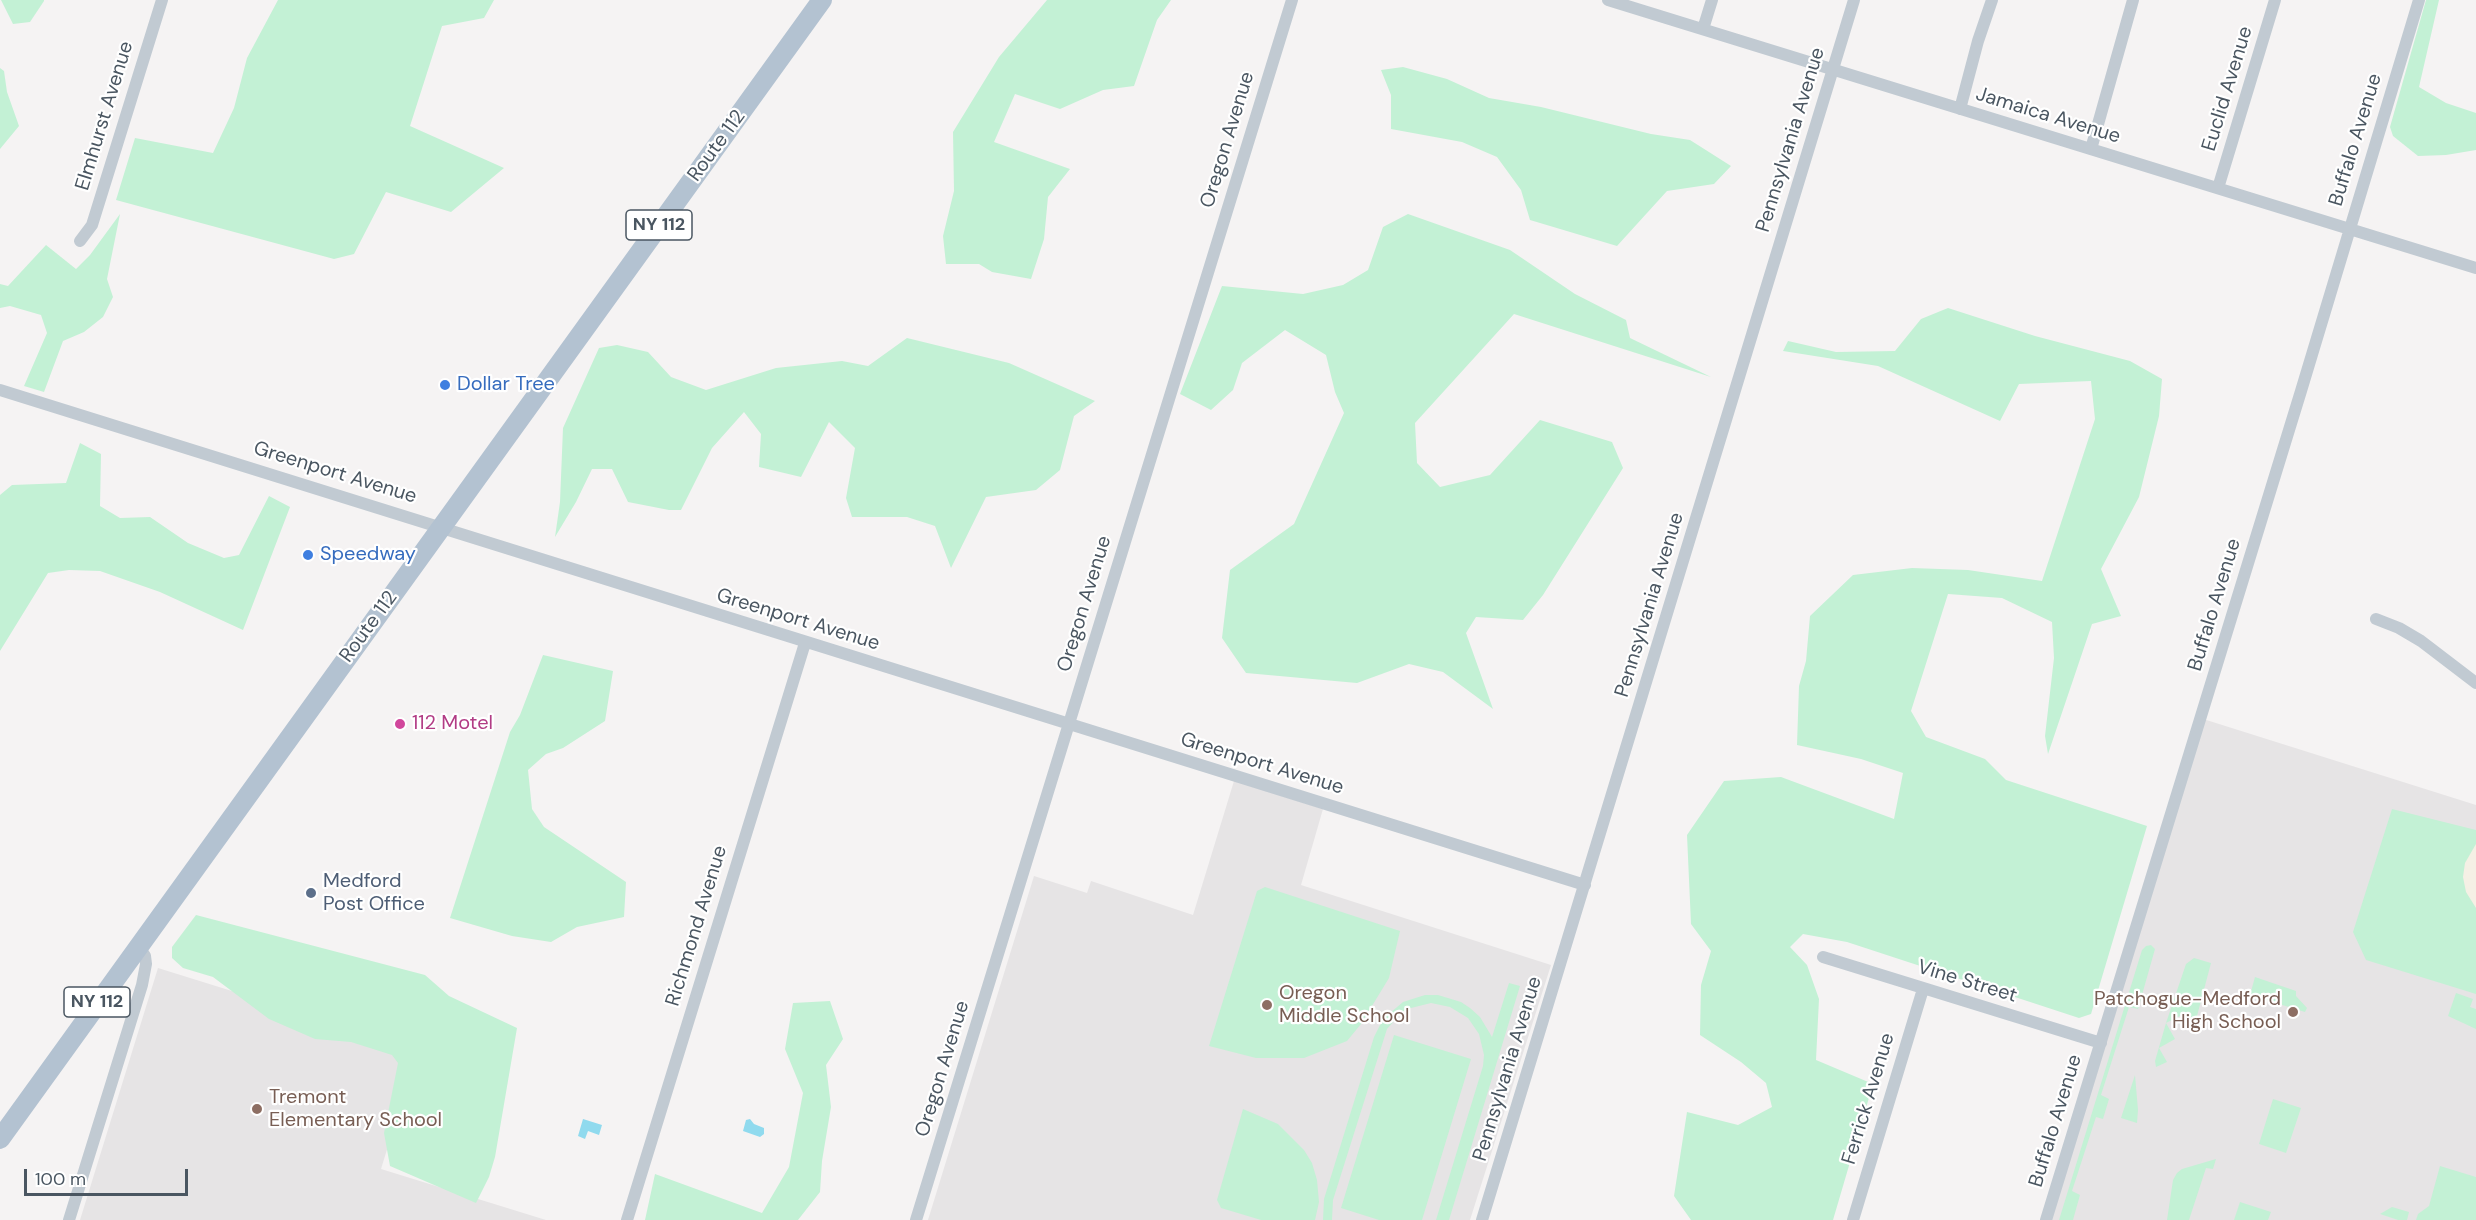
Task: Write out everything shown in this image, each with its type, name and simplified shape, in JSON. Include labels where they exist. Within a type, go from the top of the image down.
[{"type":"main road","name":"Route 112","points":[[0,1139],[822,0]]},
{"type":"street","name":"Elmhurst Avenue","points":[[80,241],[92,225],[162,0]]},
{"type":"street","name":"Oregon Avenue","points":[[916,1220],[1292,0]]},
{"type":"street","name":"Jamaica Avenue","points":[[1608,0],[2476,268]]},
{"type":"street","points":[[1703,29],[1712,0]]},
{"type":"street","name":"Pennsylvania Avenue","points":[[1482,1220],[1854,0]]},
{"type":"street","points":[[1960,109],[1978,41],[1992,0]]},
{"type":"street","points":[[2091,149],[2133,0]]},
{"type":"street","name":"Euclid Avenue","points":[[2218,188],[2275,0]]},
{"type":"street","name":"Buffalo Avenue","points":[[2046,1220],[2419,0]]},
{"type":"street","name":"Greenport Avenue","points":[[0,390],[1585,885]]},
{"type":"street","points":[[2376,619],[2421,641],[2476,683]]},
{"type":"street","name":"Richmond Avenue","points":[[627,1220],[805,643]]},
{"type":"street","points":[[69,1220],[142,985],[146,964],[145,956],[138,946]]},
{"type":"street","name":"Vine Street","points":[[1823,957],[2101,1043]]},
{"type":"street","name":"Ferrick Avenue","points":[[1853,1220],[1923,989]]},
{"type":"shaded area","name":"Patchogue-Medford High School","points":[[2200,718],[2476,805],[2476,1220],[2045,1220]]},
{"type":"shaded area","name":"Oregon Middle School","points":[[1234,781],[1323,809],[1301,885],[1551,965],[1470,1220],[928,1220],[1034,876],[1087,893],[1091,881],[1193,915]]},
{"type":"shaded area","name":"Tremont Elementary School","points":[[158,968],[418,1049],[381,1169],[546,1220],[80,1220]]},
{"type":"green space","points":[[1,0],[44,1],[30,22],[13,24]]},
{"type":"green space","points":[[278,0],[494,0],[484,18],[442,26],[410,126],[504,168],[451,212],[386,192],[354,254],[334,259],[116,200],[135,138],[213,153],[234,108],[247,58]]},
{"type":"green space","points":[[1047,0],[1171,0],[1157,20],[1134,86],[1103,90],[1060,109],[1015,94],[994,142],[1070,169],[1048,197],[1044,239],[1031,279],[992,272],[979,264],[946,264],[943,236],[954,191],[953,132],[999,57]]},
{"type":"green space","points":[[2426,0],[2439,0],[2419,87],[2446,103],[2476,113],[2476,150],[2446,155],[2418,156],[2393,136],[2390,127]]},
{"type":"green space","points":[[1403,67],[1447,79],[1489,98],[1541,107],[1651,134],[1690,140],[1731,166],[1714,184],[1667,191],[1617,246],[1530,220],[1521,190],[1497,157],[1462,142],[1391,129],[1391,95],[1381,70]]},
{"type":"green space","points":[[0,68],[4,71],[7,92],[19,126],[0,149]]},
{"type":"green space","points":[[120,214],[107,279],[113,297],[103,317],[84,332],[63,341],[44,392],[24,386],[47,333],[41,315],[10,306],[0,308],[0,284],[8,286],[46,245],[76,269],[90,255]]},
{"type":"green space","points":[[1408,214],[1510,250],[1575,294],[1626,320],[1630,338],[1711,377],[1514,314],[1415,423],[1417,463],[1440,487],[1490,475],[1540,420],[1612,442],[1623,468],[1543,595],[1523,620],[1476,617],[1466,633],[1493,709],[1443,672],[1409,664],[1357,683],[1246,673],[1222,638],[1230,570],[1294,524],[1344,413],[1335,392],[1326,355],[1285,330],[1242,363],[1233,390],[1211,410],[1180,394],[1222,286],[1303,294],[1343,285],[1368,270],[1383,227]]},
{"type":"green space","points":[[1948,308],[2035,336],[2130,361],[2162,379],[2159,416],[2139,497],[2101,569],[2121,616],[2092,624],[2048,754],[2045,736],[2054,658],[2052,622],[2002,598],[1948,594],[1911,711],[1926,737],[1985,759],[2006,780],[2147,826],[2091,1014],[2079,1018],[1847,942],[1803,934],[1790,947],[1807,965],[1819,999],[1816,1060],[1873,1084],[1833,1220],[1691,1220],[1674,1196],[1687,1112],[1738,1125],[1772,1107],[1766,1083],[1741,1062],[1700,1035],[1701,985],[1711,951],[1691,924],[1687,835],[1724,781],[1781,777],[1894,819],[1903,773],[1861,759],[1797,745],[1799,686],[1806,661],[1810,616],[1853,575],[1912,568],[1968,570],[2042,581],[2095,419],[2091,381],[2019,384],[2000,421],[1878,366],[1783,351],[1788,341],[1836,352],[1895,351],[1921,319]]},
{"type":"green space","points":[[907,338],[1009,363],[1095,401],[1074,416],[1060,470],[1036,490],[986,497],[951,568],[935,526],[907,517],[852,517],[846,498],[855,448],[829,422],[801,477],[759,467],[761,434],[744,412],[712,448],[681,510],[628,502],[612,469],[592,469],[555,537],[560,502],[563,428],[599,348],[617,345],[648,352],[671,377],[706,390],[776,368],[842,361],[868,366]]},
{"type":"green space","points":[[80,443],[101,454],[100,506],[120,518],[150,517],[188,543],[224,558],[239,555],[269,496],[290,507],[243,630],[160,592],[100,571],[69,570],[48,573],[0,651],[0,495],[12,485],[66,483]]},
{"type":"green space","points":[[543,655],[613,671],[605,721],[563,748],[546,754],[528,770],[532,809],[544,827],[626,882],[624,917],[577,927],[551,942],[512,936],[450,918],[510,732],[520,715]]},
{"type":"green space","points":[[2392,809],[2476,830],[2476,994],[2366,960],[2353,932]]},
{"type":"green space","points":[[1265,887],[1400,931],[1389,978],[1361,1024],[1347,1041],[1304,1058],[1256,1058],[1209,1046],[1257,891]]},
{"type":"green space","points":[[196,915],[425,975],[449,996],[517,1028],[495,1157],[489,1177],[476,1203],[390,1166],[384,1133],[398,1063],[392,1055],[351,1042],[315,1039],[269,1019],[213,977],[183,968],[172,958],[172,947]]},
{"type":"green space","points":[[2151,945],[2155,949],[2138,1009],[2129,1007],[2101,1095],[2109,1099],[2103,1119],[2096,1117],[2072,1191],[2080,1195],[2073,1220],[2059,1220],[2142,950]]},
{"type":"green space","points":[[2194,958],[2211,963],[2197,1016],[2189,1021],[2184,1014],[2166,1023],[2186,964]]},
{"type":"green space","points":[[2255,977],[2296,991],[2296,996],[2307,1008],[2305,1012],[2250,995]]},
{"type":"green space","points":[[1509,983],[1520,986],[1449,1220],[1436,1220],[1483,1066],[1484,1055],[1479,1034],[1468,1018],[1450,1007],[1431,1003],[1401,1013],[1387,1029],[1333,1200],[1332,1220],[1323,1220],[1324,1199],[1374,1037],[1383,1019],[1403,1002],[1425,995],[1438,995],[1461,1002],[1470,1008],[1480,1017],[1492,1037]]},
{"type":"green space","points":[[2456,993],[2473,999],[2470,1007],[2476,1009],[2476,1029],[2448,1016]]},
{"type":"green space","points":[[830,1001],[843,1039],[826,1065],[831,1107],[822,1161],[820,1192],[798,1220],[645,1220],[655,1174],[762,1213],[789,1167],[803,1093],[785,1049],[793,1003]]},
{"type":"green space","points":[[2166,1023],[2175,1039],[2159,1048],[2167,1062],[2156,1067],[2155,1061]]},
{"type":"green space","points":[[1394,1035],[1471,1059],[1422,1220],[1379,1220],[1341,1208]]},
{"type":"green space","points":[[2135,1075],[2138,1110],[2137,1123],[2121,1118]]},
{"type":"green space","points":[[2273,1099],[2301,1108],[2286,1153],[2259,1144]]},
{"type":"green space","points":[[1243,1109],[1278,1124],[1304,1150],[1312,1163],[1317,1180],[1319,1202],[1315,1220],[1261,1220],[1221,1208],[1217,1200]]},
{"type":"green space","points":[[2216,1159],[2213,1169],[2206,1168],[2189,1220],[2167,1220],[2173,1180],[2177,1173],[2182,1169]]},
{"type":"green space","points":[[2440,1166],[2476,1177],[2476,1220],[2416,1220],[2418,1214],[2429,1206]]},
{"type":"green space","points":[[2240,1202],[2271,1212],[2268,1220],[2234,1220]]},
{"type":"green space","points":[[2392,1207],[2409,1212],[2407,1220],[2398,1220],[2380,1214]]},
{"type":"sand","points":[[2476,844],[2476,908],[2466,892],[2463,877],[2465,863]]},
{"type":"water","points":[[583,1119],[602,1125],[599,1135],[588,1131],[585,1139],[578,1136]]},
{"type":"water","points":[[750,1119],[754,1124],[764,1128],[764,1134],[760,1137],[743,1131],[746,1120]]},
{"type":"place","name":"Dollar Tree","points":[[445,385]]},
{"type":"place","name":"Speedway","points":[[308,555]]},
{"type":"place","name":"112 Motel","points":[[400,724]]},
{"type":"place","name":"Medford Post Office","points":[[311,893]]},
{"type":"place","name":"Oregon Middle School","points":[[1267,1005]]},
{"type":"place","name":"Patchogue-Medford High School","points":[[2293,1012]]},
{"type":"place","name":"Tremont Elementary School","points":[[257,1109]]}]
